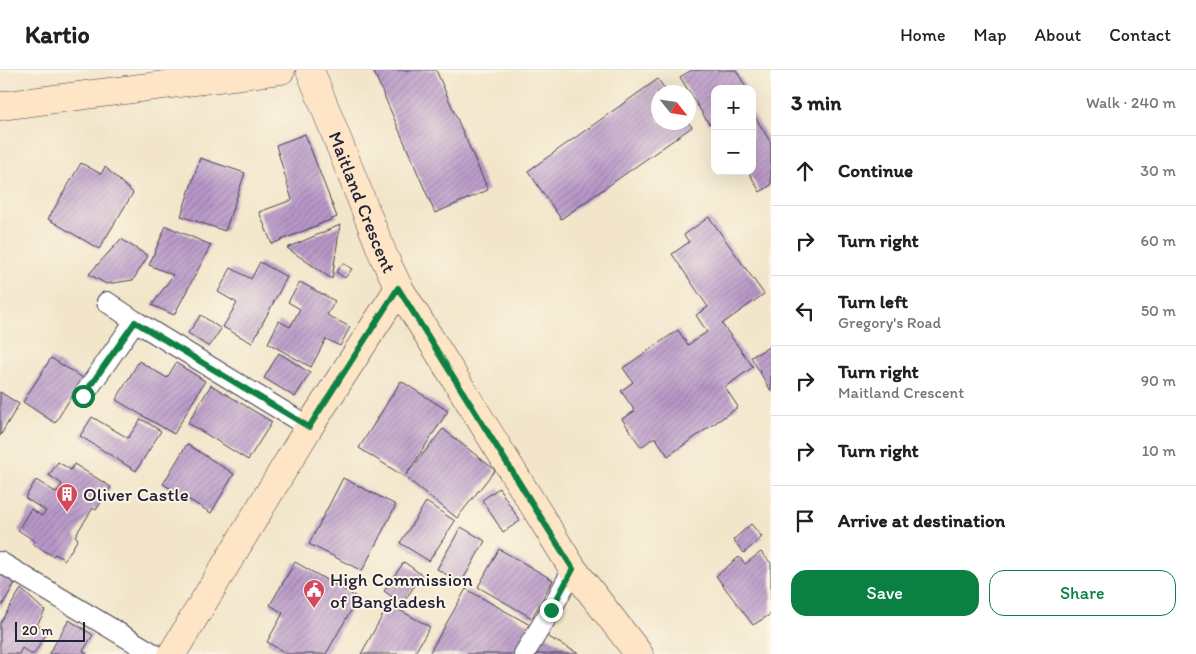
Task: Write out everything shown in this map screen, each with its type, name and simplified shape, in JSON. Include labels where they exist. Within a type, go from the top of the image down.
[{"type":"main road","points":[[0,106],[280,70]]},
{"type":"main road","name":"Maitland Crescent","points":[[310,70],[398,288],[573,569],[639,654]]},
{"type":"main road","points":[[172,654],[309,427],[398,288]]},
{"type":"street","points":[[107,302],[135,322],[309,427]]},
{"type":"street","points":[[83,396],[135,322]]},
{"type":"street","points":[[0,562],[154,654]]},
{"type":"street","points":[[524,654],[573,569]]},
{"type":"building","points":[[373,70],[436,70],[488,190],[435,213]]},
{"type":"building","points":[[692,70],[736,70],[745,85],[711,85],[711,123],[709,124],[696,103],[696,85],[685,85],[680,77]]},
{"type":"building","points":[[658,79],[662,85],[651,85],[651,130],[688,130],[561,219],[528,171]]},
{"type":"building","points":[[756,119],[771,143],[771,185],[760,192],[750,175],[756,175]]},
{"type":"building","points":[[305,134],[337,217],[272,244],[259,212],[292,200],[276,145]]},
{"type":"building","points":[[200,158],[245,173],[225,231],[181,216]]},
{"type":"building","points":[[81,163],[101,174],[105,167],[133,193],[99,249],[48,219]]},
{"type":"building","points":[[709,217],[764,294],[722,324],[753,367],[725,387],[738,407],[668,456],[655,437],[641,447],[622,419],[635,411],[621,391],[633,382],[623,368],[678,330],[688,345],[707,332],[696,315],[708,307],[672,254],[689,242],[684,235]]},
{"type":"building","points":[[340,225],[332,279],[287,248]]},
{"type":"building","points":[[166,226],[211,245],[174,315],[152,305],[173,275],[149,265]]},
{"type":"building","points":[[121,239],[148,256],[133,280],[106,284],[89,274]]},
{"type":"building","points":[[260,262],[287,277],[252,343],[223,327],[237,303],[218,292],[231,268],[251,279]]},
{"type":"building","points":[[343,263],[352,269],[345,278],[336,272]]},
{"type":"building","points":[[300,282],[335,301],[327,315],[350,327],[340,346],[326,339],[311,367],[268,343],[279,321],[290,327],[300,309],[288,302]]},
{"type":"building","points":[[201,315],[221,329],[209,347],[188,333]]},
{"type":"building","points":[[771,346],[771,391],[751,357]]},
{"type":"building","points":[[279,353],[310,373],[295,397],[264,378]]},
{"type":"building","points":[[51,358],[83,378],[55,423],[23,402]]},
{"type":"building","points":[[139,361],[167,378],[176,363],[205,381],[174,434],[116,400]]},
{"type":"building","points":[[401,381],[448,411],[406,475],[443,429],[495,470],[457,518],[405,477],[359,448]]},
{"type":"building","points":[[211,385],[272,422],[248,460],[188,423]]},
{"type":"building","points":[[0,392],[19,404],[0,436]]},
{"type":"building","points":[[92,417],[128,438],[141,419],[161,431],[136,471],[80,436]]},
{"type":"building","points":[[187,444],[234,474],[211,513],[163,484]]},
{"type":"building","name":"Oliver Castle","points":[[58,462],[71,470],[74,464],[111,487],[96,510],[93,508],[75,536],[78,539],[65,560],[55,554],[53,556],[33,544],[35,541],[18,530],[31,509],[42,516],[46,511],[25,498],[36,480],[57,493],[62,484],[49,475]]},
{"type":"building","points":[[343,478],[396,505],[362,571],[309,544]]},
{"type":"building","points":[[499,488],[520,521],[503,532],[482,500]]},
{"type":"building","points":[[426,502],[455,521],[429,561],[400,543]]},
{"type":"building","points":[[751,524],[762,537],[744,553],[733,540]]},
{"type":"building","points":[[461,527],[485,541],[461,583],[437,569]]},
{"type":"building","points":[[499,549],[553,580],[532,618],[478,587]]},
{"type":"building","points":[[761,552],[771,563],[771,614],[753,625],[716,576],[739,557],[745,564]]},
{"type":"building","name":"High Commission of Bangladesh","points":[[295,562],[358,598],[326,654],[287,654],[267,642],[283,613],[270,605]]},
{"type":"building","points":[[404,562],[422,575],[402,604],[384,591]]},
{"type":"building","points":[[0,564],[19,576],[0,609]]},
{"type":"building","points":[[21,589],[45,611],[37,625],[48,631],[34,654],[22,648],[19,654],[0,654],[0,623]]},
{"type":"building","points":[[466,589],[530,625],[513,654],[429,654]]},
{"type":"building","points":[[389,604],[430,627],[414,654],[361,654]]},
{"type":"building","points":[[69,620],[93,635],[83,651],[87,654],[49,654]]},
{"type":"building","points":[[545,635],[579,654],[534,654]]},
{"type":"place","name":"Oliver Castle","points":[[67,513]]},
{"type":"place","name":"High Commission of Bangladesh","points":[[314,609]]},
{"type":"route","points":[[83,396],[135,322],[309,427],[398,288],[573,569],[551,610]]}]
